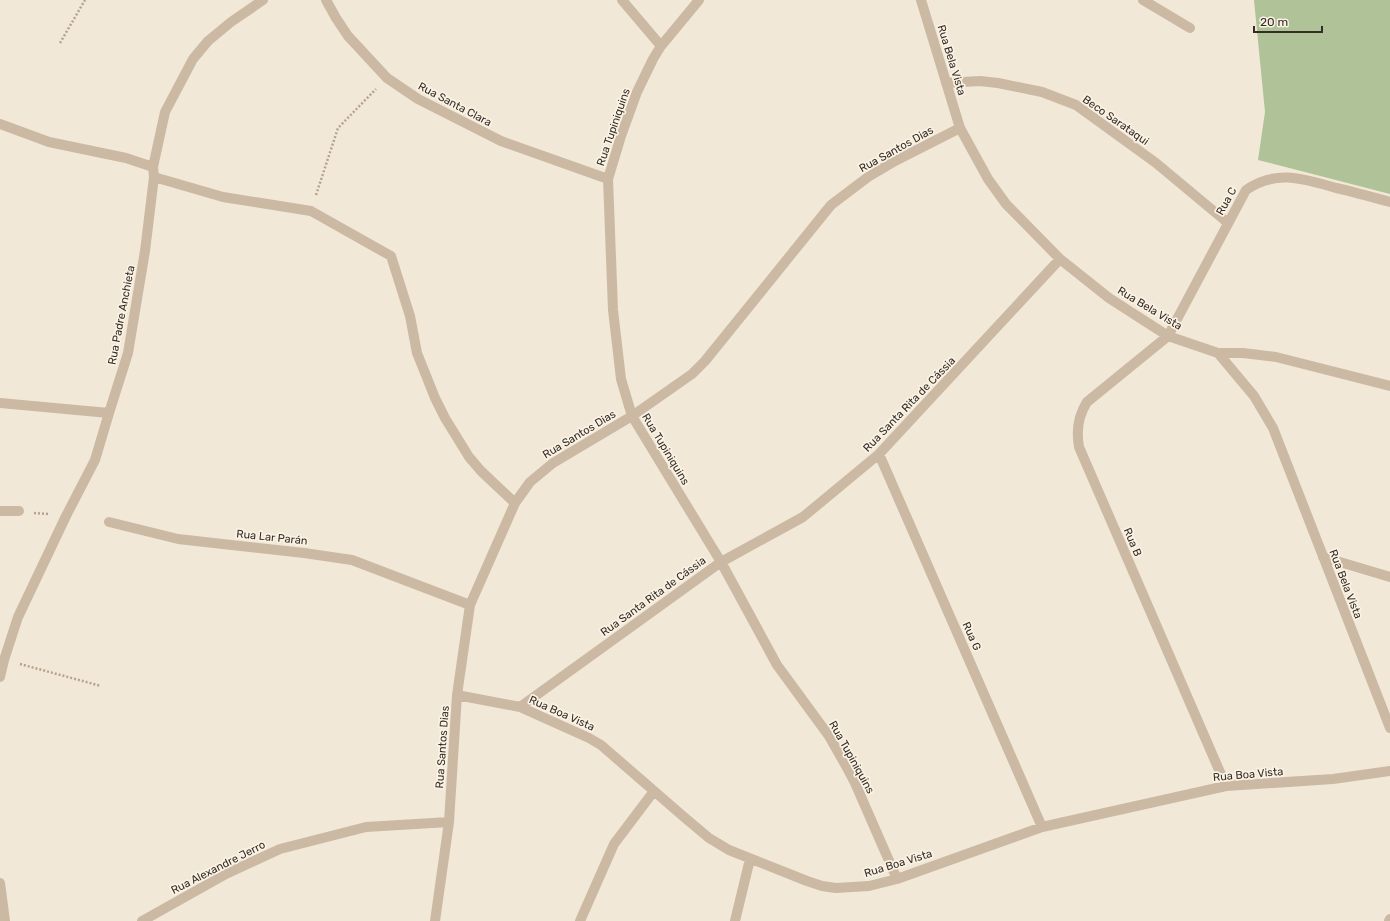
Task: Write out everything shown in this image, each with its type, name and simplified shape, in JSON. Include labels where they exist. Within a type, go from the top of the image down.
[{"type":"street","name":"Rua Padre Anchieta","points":[[0,677],[18,617],[94,460],[128,353],[145,251],[153,172],[164,112],[193,59],[208,41],[244,12],[263,0]]},
{"type":"street","name":"Rua Santa Clara","points":[[326,0],[348,36],[387,78],[429,105],[501,141],[608,179]]},
{"type":"street","points":[[622,0],[661,46]]},
{"type":"street","name":"Rua Tupiniquins","points":[[699,0],[661,46],[637,92],[621,136],[608,179],[613,310],[621,379],[632,416],[721,562],[777,665],[829,736],[846,766],[855,783],[897,879]]},
{"type":"street","name":"Rua Bela Vista","points":[[921,0],[960,128],[988,179],[1006,204],[1060,259],[1109,298],[1168,336],[1218,354],[1254,396],[1273,428],[1390,728]]},
{"type":"street","points":[[1143,0],[1190,28]]},
{"type":"street","name":"Beco Sarataqui","points":[[946,83],[980,81],[998,84],[1042,92],[1076,105],[1156,163],[1228,223]]},
{"type":"street","points":[[0,124],[49,142],[126,158],[153,172],[223,197],[311,211],[391,256],[410,316],[417,353],[434,398],[469,457],[481,471],[515,503]]},
{"type":"street","name":"Rua Santos Dias","points":[[435,921],[449,822],[457,695],[470,605],[515,503],[530,482],[553,463],[632,416],[692,374],[706,361],[831,205],[868,177],[895,161],[960,128]]},
{"type":"street","name":"Rua C","points":[[1168,336],[1246,190],[1259,182],[1274,178],[1303,179],[1390,202]]},
{"type":"street","name":"Rua Santa Rita de Cássia","points":[[520,707],[721,562],[803,517],[879,454],[1060,259]]},
{"type":"street","name":"Rua B","points":[[1168,336],[1087,402],[1079,417],[1077,437],[1079,447],[1226,786]]},
{"type":"street","points":[[1218,354],[1243,353],[1268,356],[1390,386]]},
{"type":"street","points":[[0,403],[109,413]]},
{"type":"street","name":"Rua G","points":[[879,454],[1042,827]]},
{"type":"street","points":[[0,510],[20,511]]},
{"type":"street","name":"Rua Lar Parán","points":[[109,522],[178,539],[304,552],[352,560],[470,605]]},
{"type":"street","points":[[1323,558],[1390,577]]},
{"type":"street","name":"Rua Boa Vista","points":[[457,695],[520,707],[589,738],[601,745],[708,838],[729,850],[807,882],[836,888],[869,886],[897,879],[1042,827],[1226,786],[1333,779],[1390,771]]},
{"type":"street","points":[[580,921],[614,844],[654,791]]},
{"type":"street","name":"Rua Alexandre Jerro","points":[[142,921],[226,874],[280,849],[366,827],[449,822]]},
{"type":"street","points":[[735,921],[750,859]]},
{"type":"street","points":[[0,883],[5,921]]},
{"type":"path","points":[[60,43],[85,0]]},
{"type":"path","points":[[311,211],[338,128],[387,78]]},
{"type":"path","points":[[20,511],[66,516]]},
{"type":"path","points":[[4,660],[101,686]]},
{"type":"green space","points":[[1254,0],[1390,0],[1390,194],[1258,160],[1265,112]]}]
